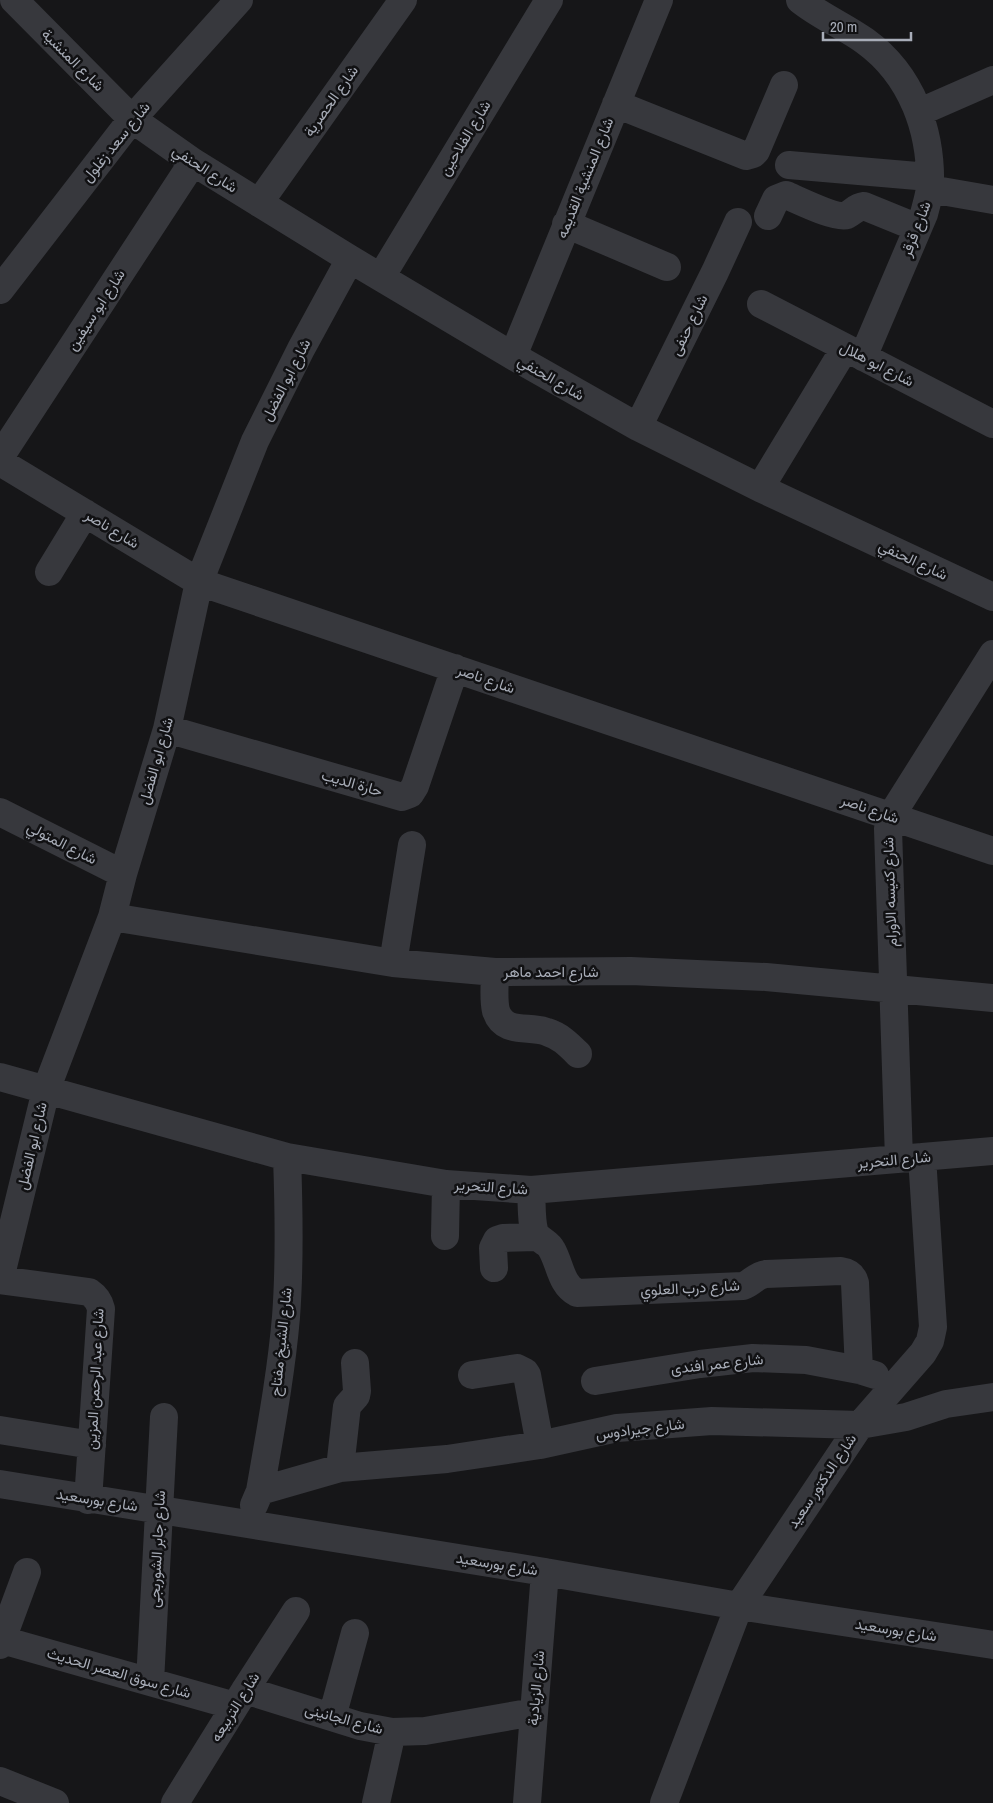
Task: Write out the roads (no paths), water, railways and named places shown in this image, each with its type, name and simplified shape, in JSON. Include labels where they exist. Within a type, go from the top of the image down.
[{"type":"street","name":"شارع المنشية","points":[[14,0],[132,119]]},
{"type":"street","name":"شارع سعد زغلول","points":[[1,286],[132,119],[239,0]]},
{"type":"street","name":"شارع الحصرية","points":[[259,203],[403,0]]},
{"type":"street","name":"شارع الفلاحين","points":[[381,277],[549,0]]},
{"type":"street","name":"شارع المنشية القديمه","points":[[512,356],[659,0]]},
{"type":"street","name":"شارع قرقر","points":[[760,488],[854,352],[918,228],[924,214],[929,183],[928,144],[920,112],[906,85],[888,61],[865,41],[800,0]]},
{"type":"street","points":[[920,112],[993,80]]},
{"type":"street","points":[[616,104],[746,156],[756,151],[784,85]]},
{"type":"street","name":"شارع الحنفي","points":[[132,119],[193,162],[259,203],[512,356],[638,427],[760,488],[993,597]]},
{"type":"street","name":"شارع ابو سيفين","points":[[0,457],[193,162]]},
{"type":"street","points":[[789,165],[929,183],[993,200]]},
{"type":"street","points":[[768,216],[776,199],[786,195],[838,215],[847,214],[855,208],[864,206],[918,228]]},
{"type":"street","name":"شارع حنفى","points":[[638,427],[738,222]]},
{"type":"street","points":[[566,224],[667,267]]},
{"type":"street","name":"شارع ابو الفضل","points":[[0,1280],[7,1220],[46,1090],[112,918],[123,874],[166,729],[199,582],[255,441],[301,348],[350,258]]},
{"type":"street","name":"شارع ابو هلال","points":[[761,304],[993,424]]},
{"type":"street","name":"شارع ناصر","points":[[0,462],[199,582],[993,851]]},
{"type":"street","points":[[49,572],[85,513]]},
{"type":"street","name":"شارع كنيسه الاورام","points":[[911,1158],[894,990],[888,829],[891,816],[993,654]]},
{"type":"street","name":"حارة الديب","points":[[166,729],[388,794],[402,796],[410,794],[415,786],[455,668]]},
{"type":"street","name":"شارع المتولي","points":[[0,812],[123,874]]},
{"type":"street","points":[[393,964],[412,845]]},
{"type":"street","name":"شارع احمد ماهر","points":[[112,918],[393,964],[496,972],[640,972],[766,978],[993,998]]},
{"type":"street","points":[[496,972],[495,1005],[500,1019],[512,1027],[546,1031],[564,1040],[578,1054]]},
{"type":"street","name":"شارع التحرير","points":[[0,1077],[287,1157],[446,1184],[531,1190],[993,1151]]},
{"type":"street","name":"شارع الشيخ مفتاح","points":[[247,1523],[260,1491],[276,1398],[286,1318],[290,1237],[287,1157]]},
{"type":"street","name":"شارع الدكتور سعيد","points":[[664,1803],[739,1606],[860,1424],[923,1353],[930,1341],[933,1327],[911,1158]]},
{"type":"street","points":[[445,1236],[446,1184]]},
{"type":"street","points":[[494,1268],[493,1248],[497,1240],[502,1238],[537,1237],[533,1228],[531,1190]]},
{"type":"street","name":"شارع درب العلوي","points":[[537,1237],[550,1246],[568,1288],[582,1294],[743,1286],[748,1285],[758,1276],[766,1274],[841,1271],[849,1273],[855,1283],[859,1370]]},
{"type":"street","name":"شارع عبد الرحمن المزين","points":[[0,1280],[88,1292],[97,1299],[101,1309],[88,1500]]},
{"type":"street","name":"شارع عمر افندى","points":[[595,1380],[753,1358],[806,1360],[859,1370],[898,1382]]},
{"type":"street","points":[[340,1468],[348,1406],[358,1391],[354,1363]]},
{"type":"street","points":[[472,1375],[517,1368],[525,1372],[540,1445]]},
{"type":"street","name":"شارع جيرادوس","points":[[260,1491],[340,1468],[447,1459],[540,1445],[617,1428],[712,1421],[860,1424],[906,1417],[946,1404],[993,1397]]},
{"type":"street","name":"شارع جابر الشوربجى","points":[[150,1682],[164,1417]]},
{"type":"street","points":[[0,1430],[92,1445]]},
{"type":"street","name":"شارع بورسعيد","points":[[0,1484],[88,1500],[247,1523],[545,1572],[739,1606],[993,1645]]},
{"type":"street","points":[[1,1643],[27,1572]]},
{"type":"street","name":"شارع الزيادية","points":[[527,1803],[545,1572]]},
{"type":"street","name":"شارع التربيعه","points":[[180,1801],[240,1698],[296,1611]]},
{"type":"street","points":[[332,1717],[354,1633]]},
{"type":"street","name":"شارع سوق العصر الحديث","points":[[1,1643],[150,1682],[240,1698]]},
{"type":"street","name":"شارع الجانينى","points":[[240,1698],[332,1717],[360,1726],[392,1732],[425,1731],[534,1712]]},
{"type":"street","points":[[376,1803],[392,1732]]},
{"type":"street","points":[[0,1781],[55,1803]]}]
